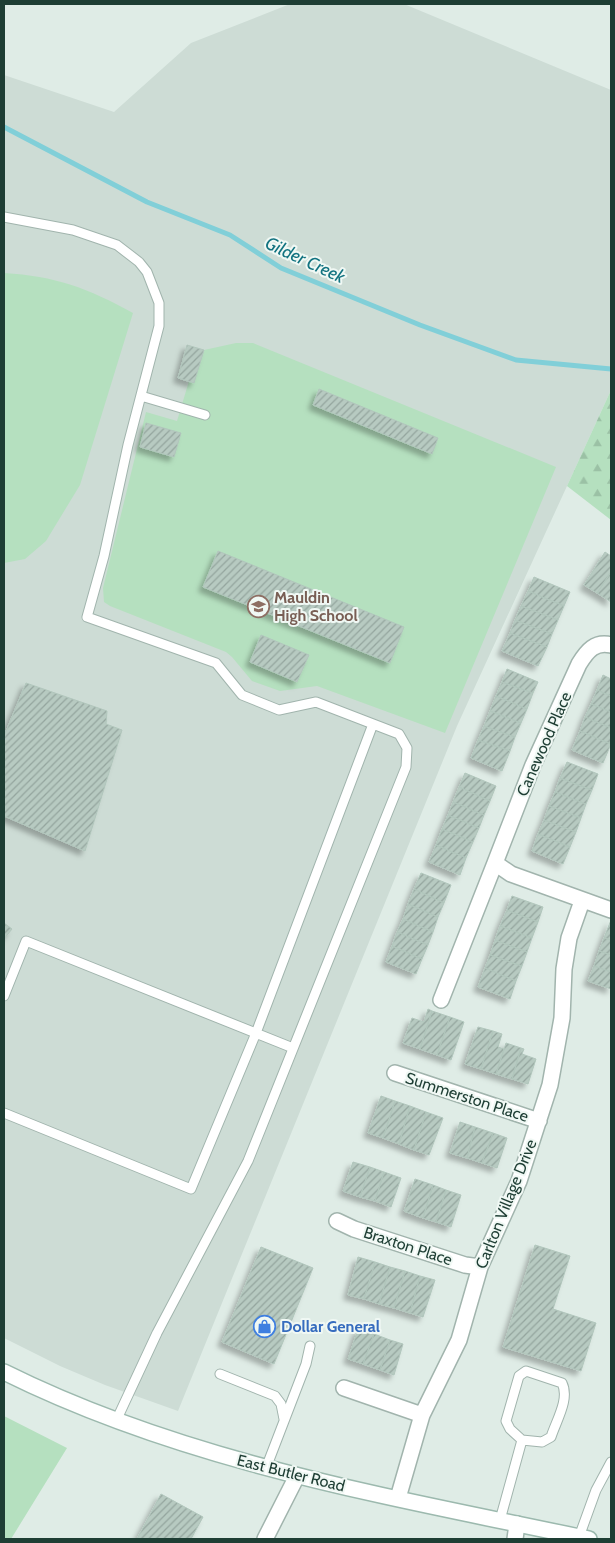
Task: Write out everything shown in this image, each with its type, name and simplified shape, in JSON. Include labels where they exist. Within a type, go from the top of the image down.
[{"type":"street","name":"Canewood Place","points":[[441,1000],[533,765],[579,664],[586,652],[594,646],[611,645]]},
{"type":"street","points":[[495,863],[511,874],[611,910]]},
{"type":"street","name":"Carlton Village Drive","points":[[398,1498],[422,1416],[459,1340],[480,1268],[519,1181],[539,1121],[554,1068],[562,1018],[564,969],[569,938],[582,901]]},
{"type":"street","name":"Summerston Place","points":[[395,1073],[539,1121]]},
{"type":"street","name":"Braxton Place","points":[[337,1220],[354,1229],[465,1265],[480,1268]]},
{"type":"street","name":"East Butler Road","points":[[4,1372],[86,1410],[116,1421],[186,1445],[266,1468],[500,1520],[516,1532],[584,1538]]},
{"type":"street","points":[[344,1388],[422,1416]]},
{"type":"street","points":[[265,1539],[298,1476]]},
{"type":"lane","points":[[4,217],[73,230],[117,245],[139,262],[147,272],[159,303],[159,326],[128,445],[104,556],[87,617],[216,663],[242,695],[279,710],[316,702],[399,734],[407,748],[406,767],[248,1161],[157,1333],[116,1421]]},
{"type":"lane","points":[[141,396],[205,415]]},
{"type":"lane","points":[[4,1113],[191,1189],[256,1033],[373,724]]},
{"type":"lane","points":[[4,996],[26,941],[293,1048]]},
{"type":"lane","points":[[266,1468],[306,1364],[310,1346]]},
{"type":"lane","points":[[526,1371],[562,1383],[565,1390],[565,1398],[551,1437],[542,1442],[522,1440],[510,1430],[506,1421],[519,1376],[526,1371]]},
{"type":"lane","points":[[220,1374],[275,1396],[281,1404],[284,1419]]},
{"type":"lane","points":[[500,1520],[522,1440]]},
{"type":"lane","points":[[584,1538],[596,1490],[611,1462]]},
{"type":"shaded area","name":"Mauldin High School","points":[[290,4],[404,4],[611,90],[611,390],[457,726],[178,1411],[105,1385],[60,1366],[4,1338],[4,75],[114,112],[191,43]]},
{"type":"green space","points":[[4,273],[55,280],[86,290],[133,313],[80,485],[46,541],[25,559],[4,563]]},
{"type":"green space","points":[[236,343],[253,343],[556,467],[445,733],[317,686],[280,691],[252,681],[226,652],[104,602],[103,588],[146,412],[177,421],[189,381],[194,383],[204,350]]},
{"type":"green space","points":[[611,390],[611,520],[567,486]]},
{"type":"green space","points":[[4,1416],[67,1448],[11,1539],[4,1539]]},
{"type":"building","points":[[187,345],[204,350],[194,383],[178,378]]},
{"type":"building","points":[[319,389],[438,438],[432,454],[313,405]]},
{"type":"building","points":[[146,423],[181,433],[174,457],[140,447]]},
{"type":"building","points":[[218,551],[404,627],[390,663],[203,587]]},
{"type":"building","points":[[605,552],[611,556],[611,572],[597,593],[584,585]]},
{"type":"building","points":[[611,572],[611,602],[597,593]]},
{"type":"building","points":[[534,577],[570,592],[564,606],[528,591]]},
{"type":"building","points":[[528,591],[564,606],[558,620],[521,606]]},
{"type":"building","points":[[521,606],[558,620],[552,634],[515,620]]},
{"type":"building","points":[[515,620],[552,634],[547,647],[510,633]]},
{"type":"building","points":[[510,633],[547,647],[538,666],[502,651]]},
{"type":"building","points":[[261,635],[309,655],[297,682],[250,662]]},
{"type":"building","points":[[507,669],[538,682],[533,693],[502,682]]},
{"type":"building","points":[[603,675],[611,679],[611,696],[597,690]]},
{"type":"building","points":[[502,682],[533,693],[527,709],[496,696]]},
{"type":"building","points":[[26,683],[107,711],[106,724],[122,730],[85,851],[4,816],[4,736]]},
{"type":"building","points":[[597,690],[611,696],[611,712],[591,704]]},
{"type":"building","points":[[496,696],[527,709],[521,723],[490,711]]},
{"type":"building","points":[[591,704],[611,712],[611,728],[585,717]]},
{"type":"building","points":[[490,711],[521,723],[515,737],[484,726]]},
{"type":"building","points":[[585,717],[611,728],[611,744],[580,731]]},
{"type":"building","points":[[484,726],[515,737],[510,751],[478,740]]},
{"type":"building","points":[[580,731],[611,744],[603,763],[572,750]]},
{"type":"building","points":[[478,740],[510,751],[502,771],[471,758]]},
{"type":"building","points":[[567,762],[598,774],[592,790],[560,778]]},
{"type":"building","points":[[465,773],[496,786],[490,801],[459,787]]},
{"type":"building","points":[[560,778],[592,790],[586,804],[555,792]]},
{"type":"building","points":[[459,787],[490,801],[484,815],[453,802]]},
{"type":"building","points":[[555,792],[586,804],[581,818],[549,806]]},
{"type":"building","points":[[453,802],[484,815],[479,828],[448,815]]},
{"type":"building","points":[[549,806],[581,818],[576,832],[544,820]]},
{"type":"building","points":[[448,815],[479,828],[473,842],[442,829]]},
{"type":"building","points":[[544,820],[576,832],[570,847],[538,834]]},
{"type":"building","points":[[442,829],[473,842],[466,858],[436,845]]},
{"type":"building","points":[[538,834],[570,847],[563,864],[532,851]]},
{"type":"building","points":[[436,845],[466,858],[460,875],[429,862]]},
{"type":"building","points":[[421,873],[451,885],[444,903],[414,889]]},
{"type":"building","points":[[414,889],[444,903],[438,917],[408,904]]},
{"type":"building","points":[[512,896],[543,907],[538,922],[507,910]]},
{"type":"building","points":[[408,904],[438,917],[433,932],[403,919]]},
{"type":"building","points":[[507,910],[538,922],[532,938],[500,926]]},
{"type":"building","points":[[403,919],[433,932],[428,945],[397,932]]},
{"type":"building","points":[[611,920],[611,940],[604,938]]},
{"type":"building","points":[[4,923],[12,929],[4,939]]},
{"type":"building","points":[[500,926],[532,938],[527,952],[495,940]]},
{"type":"building","points":[[397,932],[428,945],[422,959],[392,946]]},
{"type":"building","points":[[604,938],[611,940],[611,955],[599,951]]},
{"type":"building","points":[[495,940],[527,952],[522,966],[490,955]]},
{"type":"building","points":[[392,946],[422,959],[416,974],[386,962]]},
{"type":"building","points":[[599,951],[611,955],[611,972],[594,966]]},
{"type":"building","points":[[490,955],[522,966],[516,981],[485,968]]},
{"type":"building","points":[[594,966],[611,972],[611,989],[588,981]]},
{"type":"building","points":[[485,968],[516,981],[510,999],[478,987]]},
{"type":"building","points":[[428,1009],[432,1011],[420,1049],[403,1043],[412,1018],[424,1022]]},
{"type":"building","points":[[432,1011],[450,1017],[437,1055],[420,1049]]},
{"type":"building","points":[[450,1017],[464,1022],[451,1060],[437,1055]]},
{"type":"building","points":[[478,1027],[493,1031],[481,1069],[465,1064]]},
{"type":"building","points":[[493,1031],[502,1034],[498,1047],[504,1049],[496,1074],[481,1069]]},
{"type":"building","points":[[506,1043],[521,1048],[512,1079],[496,1074]]},
{"type":"building","points":[[521,1048],[524,1049],[522,1054],[536,1059],[528,1084],[512,1079]]},
{"type":"building","points":[[381,1096],[395,1101],[383,1138],[368,1133]]},
{"type":"building","points":[[395,1101],[410,1106],[399,1144],[383,1138]]},
{"type":"building","points":[[410,1106],[426,1112],[414,1150],[399,1144]]},
{"type":"building","points":[[426,1112],[443,1118],[429,1155],[414,1150]]},
{"type":"building","points":[[460,1122],[475,1127],[467,1158],[450,1153]]},
{"type":"building","points":[[475,1127],[493,1133],[482,1163],[467,1158]]},
{"type":"building","points":[[493,1133],[507,1138],[497,1168],[482,1163]]},
{"type":"building","points":[[353,1162],[370,1167],[360,1197],[343,1191]]},
{"type":"building","points":[[370,1167],[384,1172],[375,1201],[360,1197]]},
{"type":"building","points":[[384,1172],[401,1178],[391,1207],[375,1201]]},
{"type":"building","points":[[415,1179],[433,1185],[423,1218],[404,1211]]},
{"type":"building","points":[[433,1185],[446,1190],[436,1222],[423,1218]]},
{"type":"building","points":[[446,1190],[461,1195],[451,1227],[436,1222]]},
{"type":"building","points":[[535,1245],[570,1256],[553,1309],[596,1323],[581,1371],[503,1347]]},
{"type":"building","points":[[261,1247],[313,1268],[274,1364],[222,1342]]},
{"type":"building","points":[[358,1257],[375,1262],[364,1299],[348,1295]]},
{"type":"building","points":[[375,1262],[390,1267],[379,1304],[364,1299]]},
{"type":"building","points":[[390,1267],[405,1271],[394,1308],[379,1304]]},
{"type":"building","points":[[405,1271],[420,1276],[410,1313],[394,1308]]},
{"type":"building","points":[[420,1276],[435,1280],[423,1317],[410,1313]]},
{"type":"building","points":[[358,1329],[374,1334],[363,1364],[348,1359]]},
{"type":"building","points":[[374,1334],[390,1340],[380,1370],[363,1364]]},
{"type":"building","points":[[390,1340],[403,1344],[394,1375],[380,1370]]},
{"type":"building","points":[[161,1494],[203,1517],[191,1539],[137,1539]]},
{"type":"waterway","name":"Gilder Creek","points":[[4,127],[147,202],[230,235],[281,268],[420,325],[516,360],[611,369]]},
{"type":"place","name":"Mauldin High School","points":[[258,606]]},
{"type":"place","name":"Dollar General","points":[[265,1326]]}]
